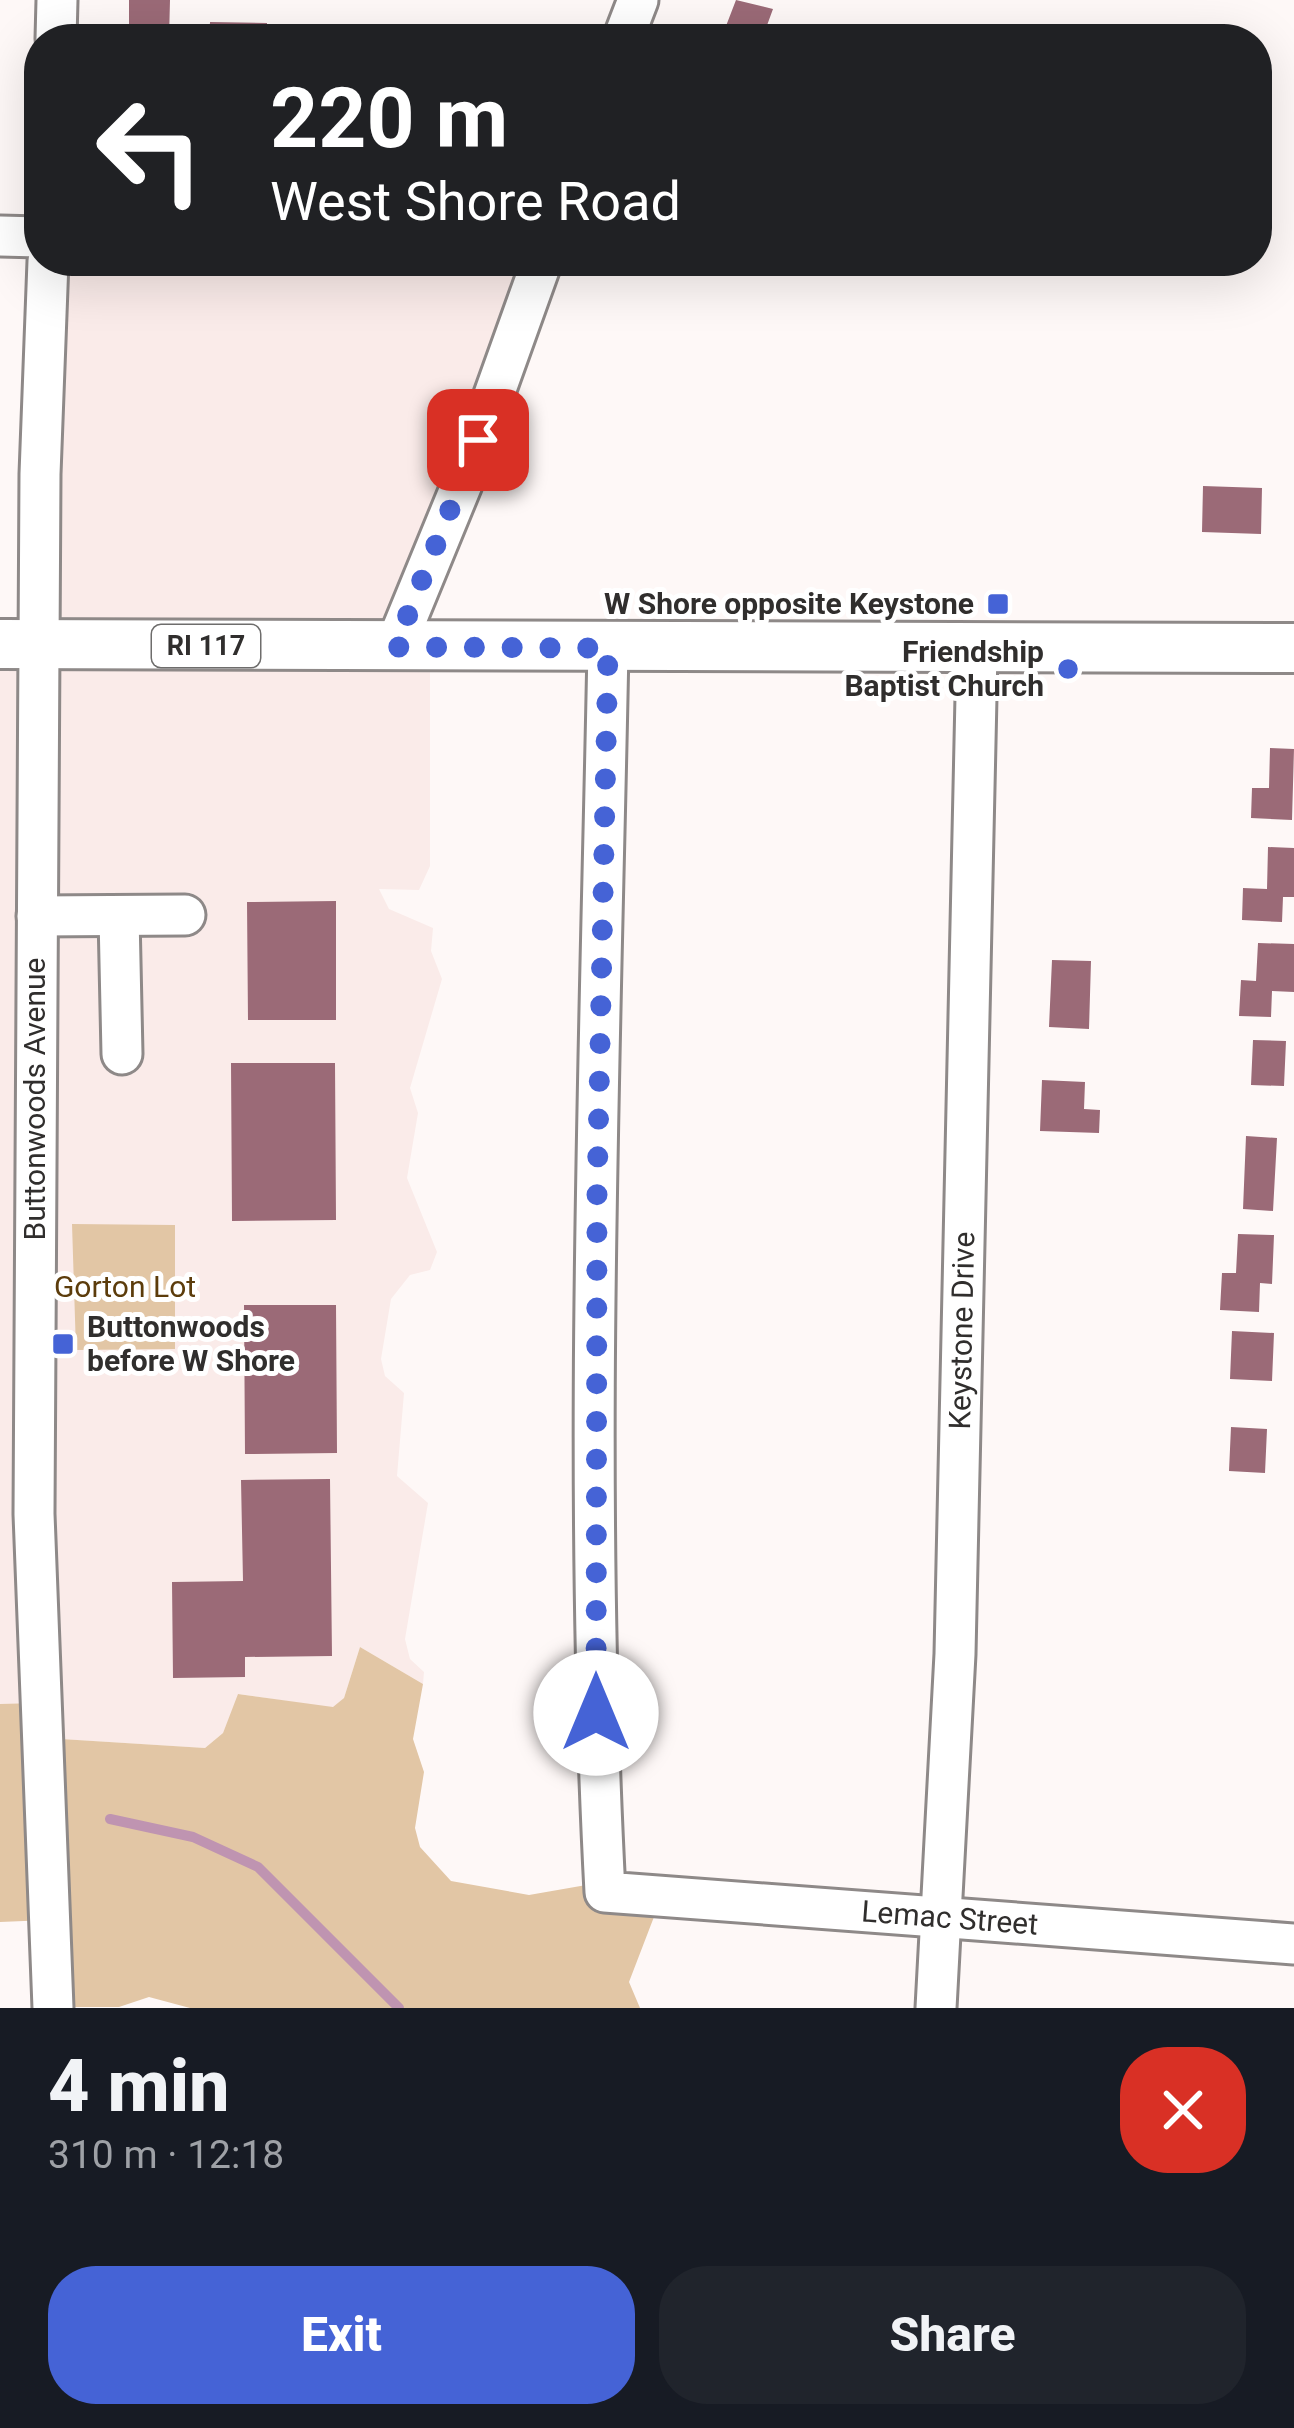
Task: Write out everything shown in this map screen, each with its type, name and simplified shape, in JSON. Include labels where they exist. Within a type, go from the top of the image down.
[{"type":"main road","name":"RI 117","points":[[20,644],[977,651],[1294,648]]},
{"type":"street","name":"Buttonwoods Avenue","points":[[47,276],[20,644],[37,916],[18,1561],[53,2008]]},
{"type":"street","points":[[395,647],[462,484],[537,276]]},
{"type":"street","name":"Lemac Street","points":[[608,648],[596,1666],[605,1892],[1294,1944]]},
{"type":"street","name":"Keystone Drive","points":[[936,2008],[955,1654],[977,651]]},
{"type":"street","points":[[37,916],[185,915]]},
{"type":"street","points":[[119,916],[122,1054]]},
{"type":"shaded area","points":[[48,276],[524,276],[408,618],[430,653],[430,866],[419,890],[379,889],[389,909],[433,928],[431,951],[442,979],[410,1088],[418,1113],[407,1178],[437,1252],[430,1270],[410,1275],[391,1299],[381,1359],[385,1376],[404,1393],[397,1476],[428,1503],[405,1639],[410,1659],[424,1672],[423,1684],[360,1647],[344,1698],[333,1708],[239,1694],[223,1733],[205,1748],[44,1738],[37,1704],[0,1704],[0,642],[21,642]]},
{"type":"green space","name":"Gorton Lot","points":[[72,1224],[175,1225],[175,1349],[76,1350]]},
{"type":"green space","points":[[360,1647],[423,1684],[413,1739],[424,1772],[415,1828],[420,1847],[451,1881],[529,1895],[592,1884],[662,1896],[629,1982],[640,2008],[190,2008],[149,1997],[119,2007],[60,2007],[48,1920],[0,1922],[0,1704],[38,1703],[45,1738],[205,1748],[223,1733],[238,1694],[333,1707],[344,1698]]},
{"type":"building","points":[[129,0],[170,0],[169,24],[129,24]]},
{"type":"building","points":[[736,0],[773,9],[768,24],[727,24]]},
{"type":"building","points":[[1203,486],[1262,488],[1261,534],[1202,532]]},
{"type":"building","points":[[1270,748],[1294,749],[1292,820],[1251,818],[1252,788],[1269,788]]},
{"type":"building","points":[[1268,847],[1294,848],[1294,897],[1283,897],[1282,922],[1242,920],[1243,888],[1267,889]]},
{"type":"building","points":[[336,901],[336,1020],[248,1020],[247,902]]},
{"type":"building","points":[[1258,943],[1294,944],[1294,992],[1272,991],[1271,1017],[1239,1016],[1241,980],[1256,981]]},
{"type":"building","points":[[1052,960],[1091,961],[1089,1029],[1049,1027]]},
{"type":"building","points":[[1253,1040],[1286,1041],[1284,1086],[1251,1085]]},
{"type":"building","points":[[231,1063],[335,1063],[336,1220],[232,1221]]},
{"type":"building","points":[[1042,1080],[1085,1082],[1084,1109],[1100,1110],[1099,1133],[1040,1131]]},
{"type":"building","points":[[1246,1136],[1277,1138],[1273,1211],[1243,1209]]},
{"type":"building","points":[[1238,1234],[1274,1235],[1272,1284],[1260,1283],[1259,1312],[1220,1310],[1222,1273],[1236,1273]]},
{"type":"building","points":[[244,1305],[336,1305],[337,1453],[245,1454]]},
{"type":"building","points":[[1232,1331],[1274,1333],[1272,1381],[1230,1379]]},
{"type":"building","points":[[1231,1427],[1267,1429],[1265,1473],[1229,1471]]},
{"type":"building","points":[[330,1479],[332,1656],[245,1657],[245,1677],[173,1678],[172,1582],[243,1581],[241,1480]]},
{"type":"waterway","points":[[110,1819],[193,1837],[258,1867],[399,2008]]},
{"type":"place","name":"W Shore opposite Keystone","points":[[998,604]]},
{"type":"place","name":"Friendship Baptist Church","points":[[1068,669]]},
{"type":"place","name":"Buttonwoods before W Shore","points":[[63,1344]]},
{"type":"route","points":[[478,440],[395,647],[608,648],[597,1195],[596,1713]]}]
